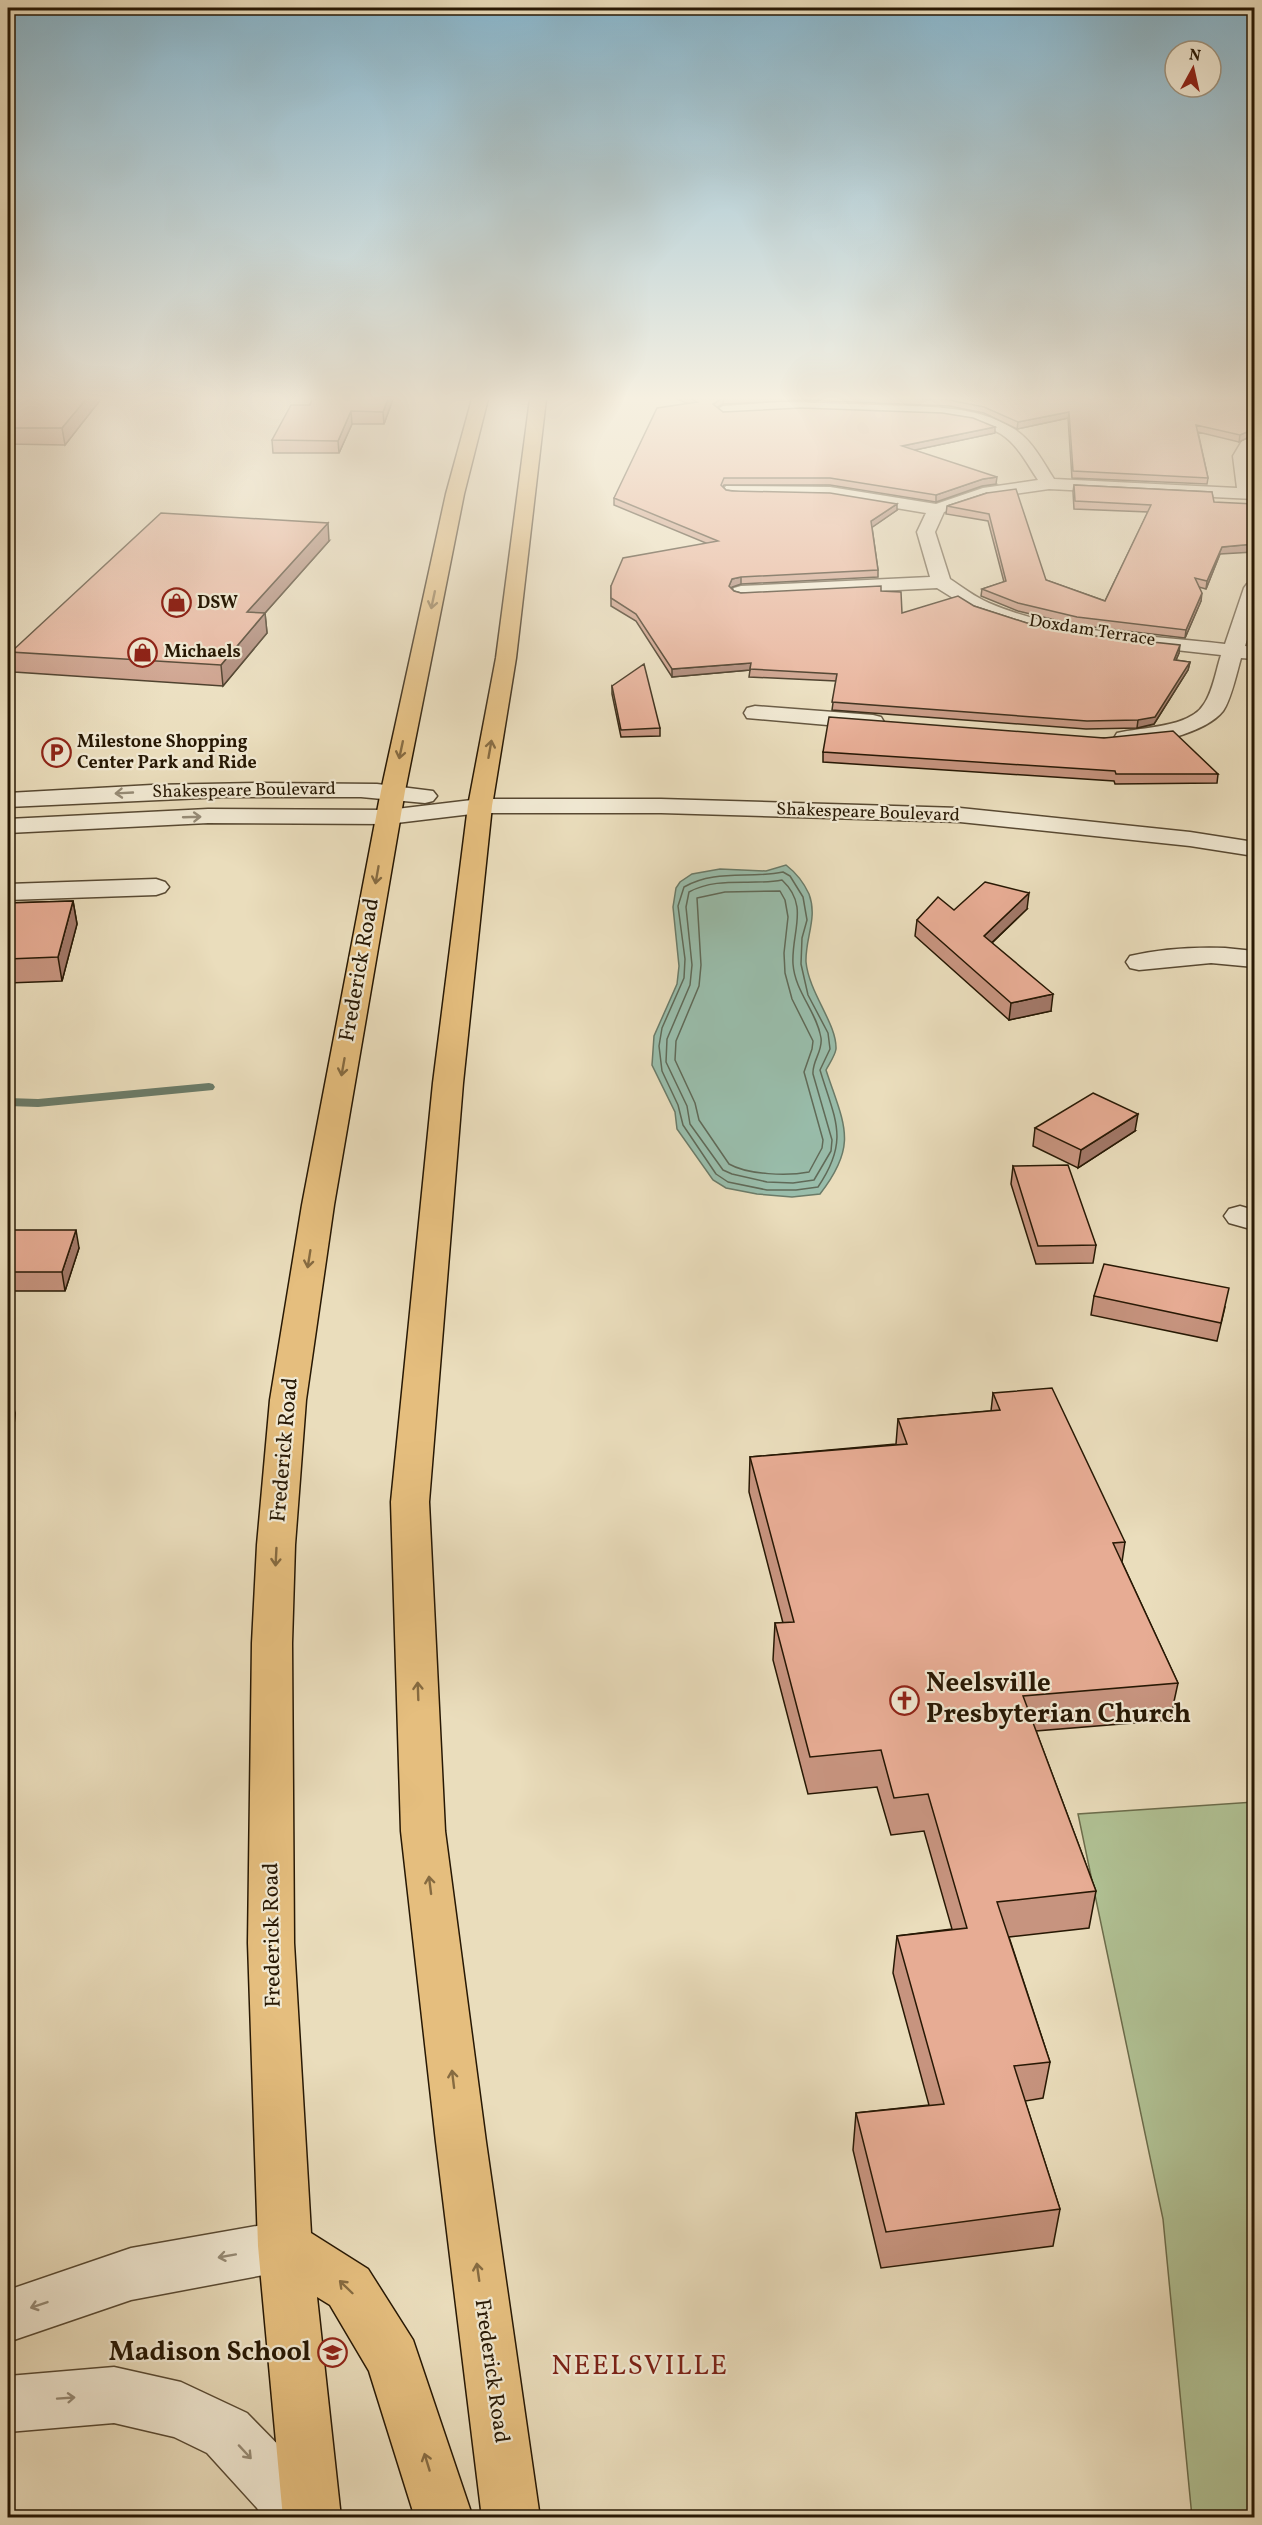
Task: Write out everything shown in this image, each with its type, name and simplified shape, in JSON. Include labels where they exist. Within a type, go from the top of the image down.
[{"type":"main road","name":"Frederick Road","points":[[312,2517],[285,2246],[271,1943],[272,1643],[276,1545],[288,1400],[318,1205],[390,804],[450,517]]},
{"type":"main road","name":"Frederick Road","points":[[511,2517],[461,2142],[423,1831],[410,1502],[447,1094],[480,807],[506,658],[523,517]]},
{"type":"main road","points":[[285,2246],[350,2287],[393,2359],[444,2517]]},
{"type":"street","points":[[741,592],[941,582],[926,532],[934,517]]},
{"type":"street","name":"Doxdam Terrace","points":[[941,582],[981,607],[1036,625],[1085,634],[1244,652]]},
{"type":"street","points":[[1105,738],[1166,733],[1202,720],[1214,708],[1244,652],[1254,588]]},
{"type":"street","points":[[755,713],[897,724]]},
{"type":"street","name":"Shakespeare Boulevard","points":[[8,800],[156,792],[480,807],[661,806],[960,815],[1190,839],[1254,849]]},
{"type":"street","name":"Shakespeare Boulevard","points":[[8,826],[390,804]]},
{"type":"street","points":[[8,892],[156,886]]},
{"type":"street","points":[[1139,962],[1189,954],[1228,954],[1254,959]]},
{"type":"street","points":[[8,2316],[131,2274],[285,2246]]},
{"type":"street","points":[[8,2404],[114,2395],[181,2410],[227,2433],[278,2487],[295,2517]]},
{"type":"shaded area","points":[[1254,1802],[1254,2517],[1192,2517],[1163,2219],[1078,1814]]},
{"type":"water","points":[[786,865],[802,882],[811,903],[812,920],[806,962],[812,985],[835,1039],[836,1049],[826,1070],[842,1120],[844,1134],[844,1147],[840,1161],[820,1194],[792,1197],[726,1188],[713,1180],[677,1129],[675,1112],[652,1065],[654,1036],[677,984],[679,966],[673,907],[676,888],[680,882],[692,874],[720,869],[766,871]]},
{"type":"building","points":[[157,517],[225,517],[328,523],[247,612],[265,613],[221,665],[11,652]]},
{"type":"building","points":[[660,517],[877,517],[871,521],[878,570],[741,577],[732,579],[729,586],[741,593],[881,586],[881,591],[901,592],[902,613],[958,596],[974,606],[1036,626],[1086,635],[1180,645],[1174,660],[1190,662],[1155,717],[1138,720],[1087,721],[832,702],[837,674],[750,669],[751,663],[672,669],[636,614],[611,598],[611,586],[623,558],[718,541]]},
{"type":"building","points":[[990,517],[1025,517],[1046,580],[1105,601],[1145,517],[1254,517],[1254,544],[1222,547],[1207,581],[1195,578],[1202,593],[1186,630],[1077,617],[1018,603],[982,589],[1006,581]]},
{"type":"building","points":[[644,664],[660,728],[621,730],[612,686]]},
{"type":"building","points":[[829,717],[1104,738],[1173,731],[1218,774],[1116,774],[1115,771],[823,752]]},
{"type":"building","points":[[985,882],[1029,893],[984,936],[1053,994],[1011,1003],[917,920],[938,897],[954,910]]},
{"type":"building","points":[[73,901],[58,957],[8,959],[8,903]]},
{"type":"building","points":[[1093,1093],[1138,1114],[1081,1150],[1035,1128]]},
{"type":"building","points":[[1068,1165],[1096,1245],[1038,1246],[1013,1166]]},
{"type":"building","points":[[8,1230],[76,1230],[62,1272],[8,1272]]},
{"type":"building","points":[[1104,1264],[1229,1288],[1221,1323],[1094,1296]]},
{"type":"building","points":[[1052,1388],[1125,1542],[1113,1543],[1178,1683],[1023,1696],[1096,1891],[997,1902],[1050,2062],[1014,2066],[1060,2209],[886,2232],[856,2113],[944,2104],[897,1936],[967,1928],[928,1794],[894,1798],[881,1750],[810,1757],[775,1623],[794,1622],[750,1457],[907,1444],[898,1419],[1000,1410],[993,1393]]},
{"type":"building","points":[[11,1394],[8,1441],[8,1395]]},
{"type":"waterway","points":[[8,1102],[38,1103],[209,1087]]},
{"type":"place","name":"DSW","points":[[176,603]]},
{"type":"place","name":"Michaels","points":[[143,652]]},
{"type":"place","name":"Milestone Shopping Center Park and Ride","points":[[56,752]]},
{"type":"place","name":"Neelsville Presbyterian Church","points":[[905,1700]]},
{"type":"place","name":"Madison School","points":[[332,2353]]},
{"type":"district","name":"NEELSVILLE","points":[[640,2366]]}]
